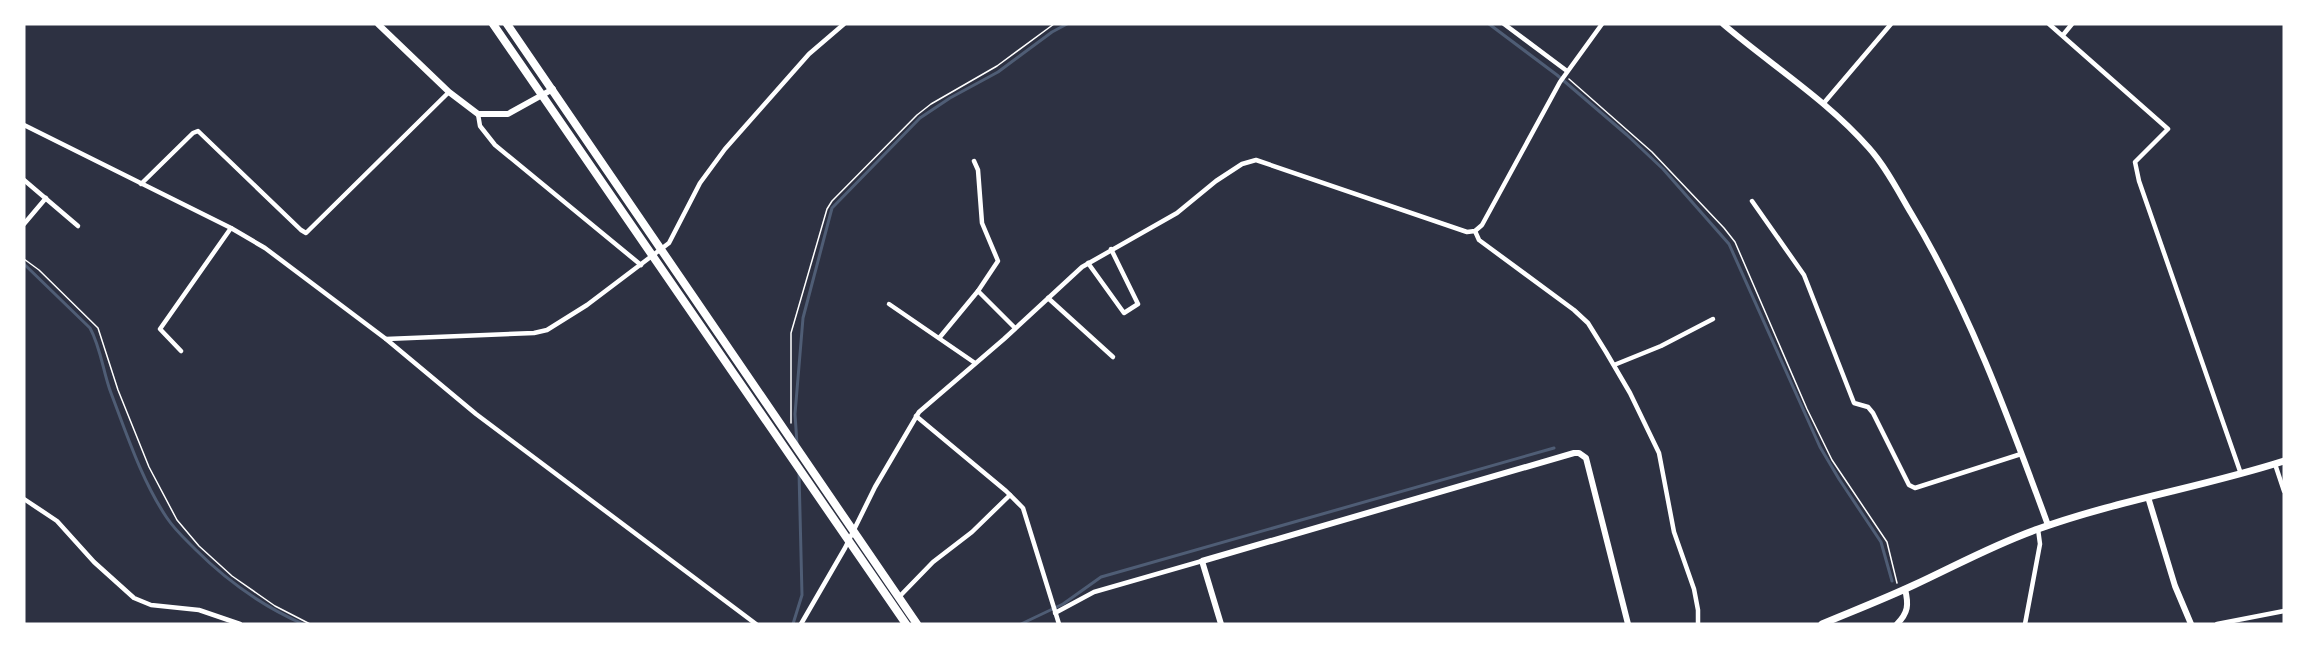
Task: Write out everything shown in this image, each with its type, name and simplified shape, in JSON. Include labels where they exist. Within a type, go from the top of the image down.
[{"type":"main road","points":[[493,24],[906,624]]},
{"type":"main road","points":[[507,24],[553,88],[661,251],[917,624]]},
{"type":"main road","points":[[1822,624],[2048,525],[2284,461]]},
{"type":"street","points":[[378,24],[448,92],[478,114],[508,114],[553,88]]},
{"type":"street","points":[[386,339],[534,333],[547,330],[587,305],[661,251],[673,238],[700,183],[725,149],[809,54],[844,24]]},
{"type":"street","points":[[1504,24],[1566,75]]},
{"type":"street","points":[[801,624],[916,416],[1088,264],[1176,213],[1216,181],[1242,164],[1256,160],[1467,232],[1475,231],[1482,225],[1560,82],[1602,24]]},
{"type":"street","points":[[1723,24],[1823,104],[1869,148],[1891,179],[1927,239],[1964,309],[2048,525]]},
{"type":"street","points":[[1823,104],[1891,24]]},
{"type":"street","points":[[2049,24],[2168,129],[2135,162],[2137,172],[2241,474]]},
{"type":"street","points":[[2063,35],[2072,24]]},
{"type":"street","points":[[141,184],[193,133],[198,131],[300,230],[306,233],[448,92]]},
{"type":"street","points":[[478,114],[480,126],[495,145],[640,265]]},
{"type":"street","points":[[24,125],[231,228],[265,248],[323,294],[386,339],[476,414],[756,624]]},
{"type":"street","points":[[940,337],[978,291],[998,261],[982,223],[978,170],[974,161]]},
{"type":"street","points":[[24,180],[78,226]]},
{"type":"street","points":[[24,224],[46,198]]},
{"type":"street","points":[[1752,201],[1804,275],[1854,403],[1868,407],[1874,413],[1909,485],[1915,488],[2021,454]]},
{"type":"street","points":[[181,351],[160,329],[231,228]]},
{"type":"street","points":[[1475,231],[1479,240],[1574,310],[1588,323],[1614,365],[1659,453],[1674,532],[1696,600],[1698,624]]},
{"type":"street","points":[[1088,264],[1124,313],[1138,304],[1111,249]]},
{"type":"street","points":[[978,291],[1015,328]]},
{"type":"street","points":[[1048,298],[1113,357]]},
{"type":"street","points":[[889,304],[975,363]]},
{"type":"street","points":[[1614,365],[1661,346],[1713,319]]},
{"type":"street","points":[[916,416],[1023,508],[1059,624]]},
{"type":"street","points":[[1055,613],[1094,592],[1579,453],[1586,458],[1629,624]]},
{"type":"street","points":[[2275,464],[2284,491]]},
{"type":"street","points":[[899,597],[933,562],[972,532],[1010,495]]},
{"type":"street","points":[[2148,497],[2173,578],[2191,624]]},
{"type":"street","points":[[24,499],[54,518],[98,567],[134,598],[151,605],[199,610],[240,624]]},
{"type":"street","points":[[2025,624],[2040,544],[2038,529]]},
{"type":"street","points":[[1202,561],[1221,624]]},
{"type":"street","points":[[1897,624],[1908,609],[1905,589]]},
{"type":"street","points":[[2217,624],[2284,611]]},
{"type":"path","points":[[791,424],[791,333],[827,208],[917,115],[997,66],[1054,24]]},
{"type":"path","points":[[1566,75],[1652,152],[1735,242],[1807,409],[1832,460],[1887,542],[1897,583]]},
{"type":"path","points":[[24,259],[39,270],[98,328],[118,390],[148,466],[177,520],[199,546],[232,576],[275,606],[310,624]]},
{"type":"waterway","points":[[797,444],[795,414],[803,318],[832,208],[920,118],[950,98],[998,72],[1052,32],[1067,24]]},
{"type":"waterway","points":[[1489,24],[1557,75],[1627,135],[1663,169],[1729,244],[1820,447],[1881,542],[1892,581]]},
{"type":"waterway","points":[[24,264],[90,328],[111,393],[136,457],[150,489],[170,522],[207,561],[232,582],[259,601],[303,624]]},
{"type":"waterway","points":[[1021,624],[1063,604],[1101,577],[1554,448]]},
{"type":"waterway","points":[[793,624],[802,595],[799,472]]}]
